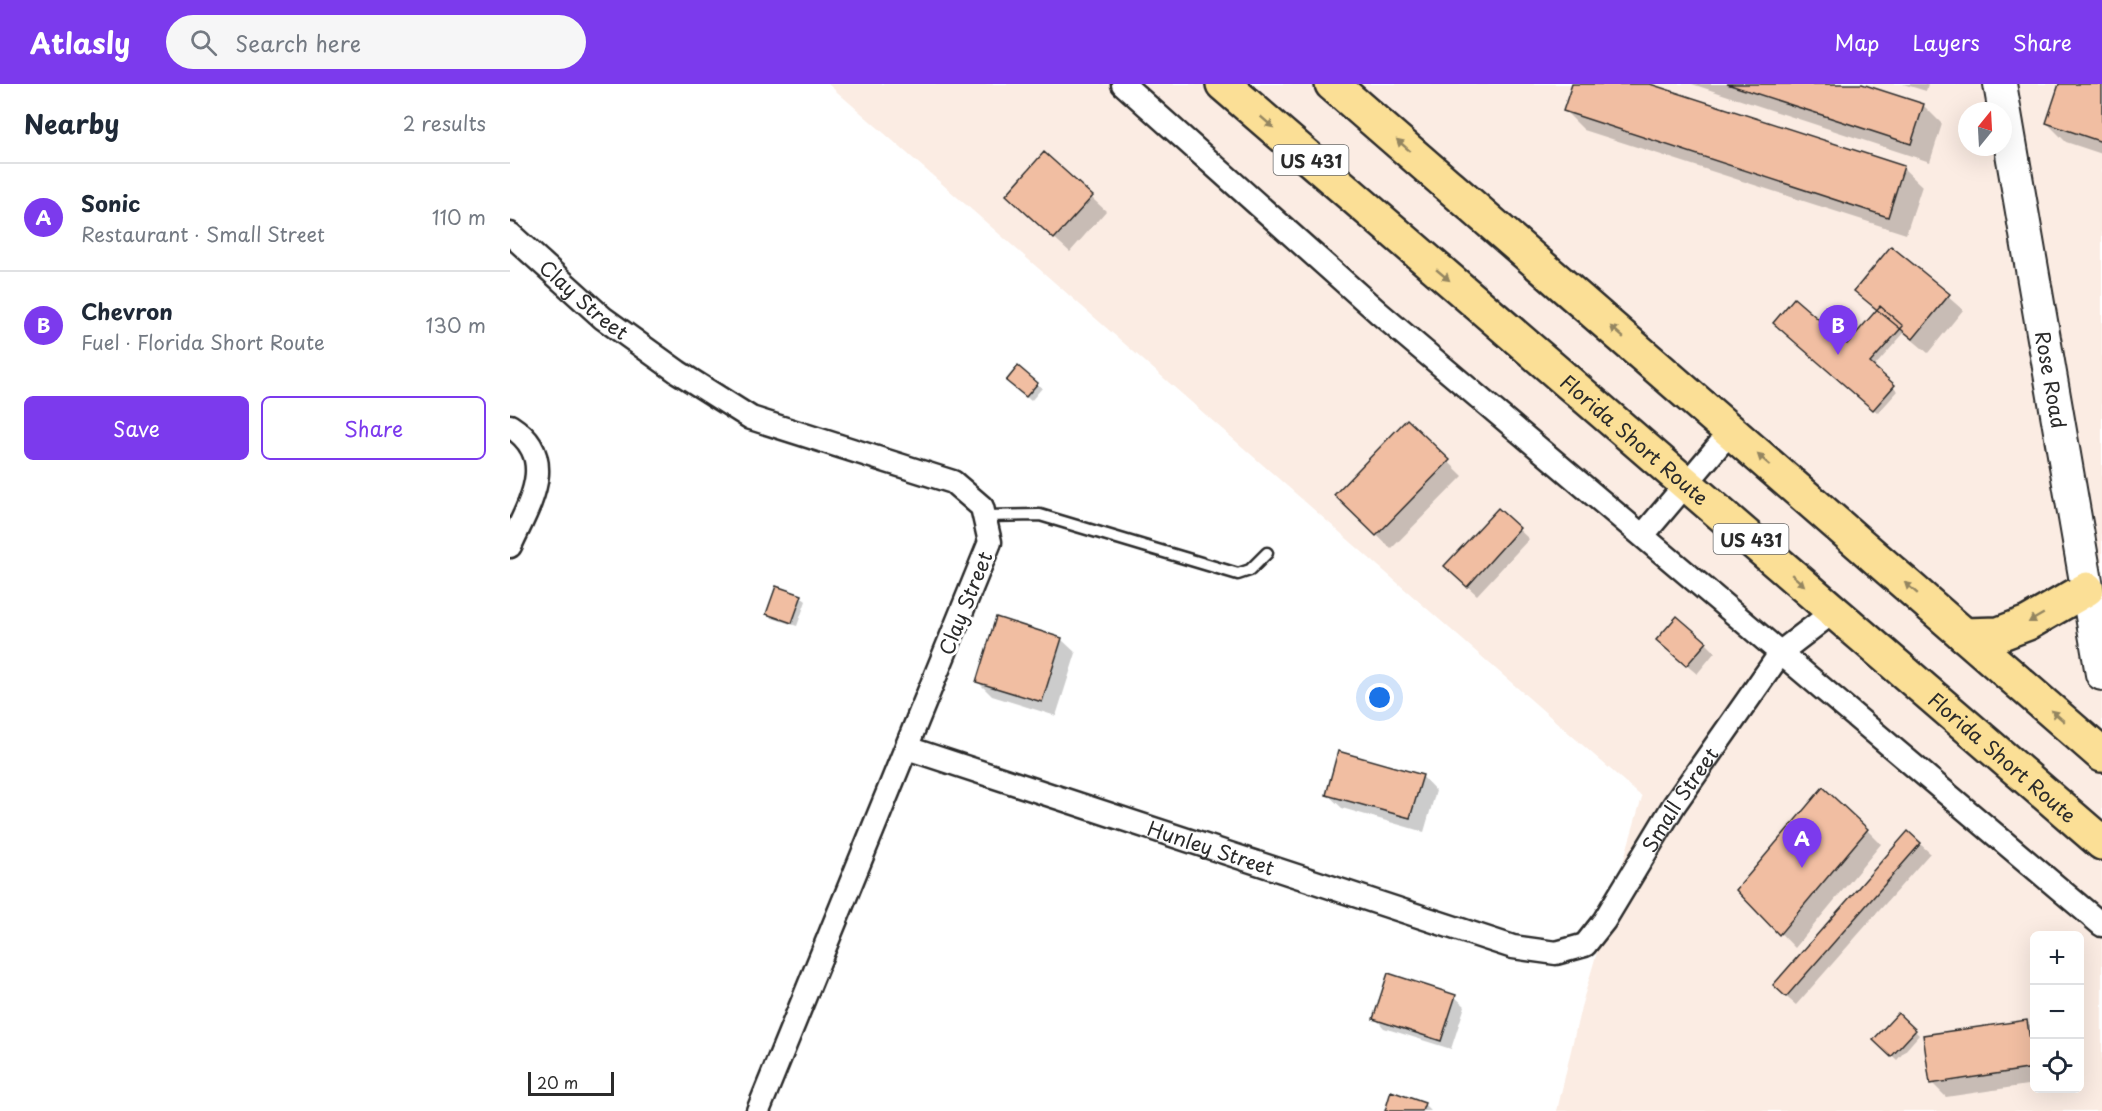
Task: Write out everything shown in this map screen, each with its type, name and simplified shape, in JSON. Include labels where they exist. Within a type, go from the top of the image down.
[{"type":"highway","name":"Florida Short Route","points":[[1223,84],[2102,843]]},
{"type":"highway","points":[[1332,84],[2102,754]]},
{"type":"highway","points":[[1964,635],[1999,634],[2028,623],[2087,589]]},
{"type":"street","points":[[1123,84],[1379,313],[1782,651],[2102,925]]},
{"type":"street","name":"Rose Road","points":[[2000,84],[2102,674]]},
{"type":"street","name":"Clay Street","points":[[510,234],[603,318],[678,372],[751,418],[953,482],[982,507],[990,542],[758,1111]]},
{"type":"street","points":[[510,426],[525,436],[539,466],[532,498],[510,546]]},
{"type":"street","points":[[1643,535],[1731,431]]},
{"type":"street","name":"Small Street","points":[[1513,947],[1556,952],[1585,945],[1604,921],[1674,806],[1782,651],[1834,611]]},
{"type":"street","name":"Hunley Street","points":[[907,748],[1513,947]]},
{"type":"lane","points":[[984,516],[1040,515],[1238,574],[1250,570],[1267,553]]},
{"type":"shaded area","points":[[828,84],[2102,84],[2102,1111],[1557,1111],[1581,1007],[1642,797]]},
{"type":"building","points":[[1572,84],[1650,84],[1904,166],[1888,217],[1563,111]]},
{"type":"building","points":[[1727,84],[1862,84],[1924,104],[1911,144]]},
{"type":"building","points":[[2059,84],[2102,84],[2102,142],[2046,123]]},
{"type":"building","points":[[1044,152],[1093,196],[1054,239],[1006,195]]},
{"type":"building","points":[[1891,246],[1950,294],[1913,339],[1854,291]]},
{"type":"building","points":[[1794,298],[1847,344],[1880,306],[1903,326],[1870,363],[1895,385],[1873,410],[1773,323]]},
{"type":"building","points":[[1018,366],[1038,383],[1026,397],[1006,381]]},
{"type":"building","points":[[1407,419],[1450,460],[1376,536],[1334,495]]},
{"type":"building","points":[[1498,508],[1520,528],[1467,587],[1444,566]]},
{"type":"building","points":[[776,586],[802,595],[792,623],[766,614]]},
{"type":"building","points":[[1677,616],[1707,642],[1686,666],[1656,640]]},
{"type":"building","points":[[996,617],[1062,638],[1042,702],[976,682]]},
{"type":"building","points":[[1338,751],[1423,775],[1410,818],[1326,795]]},
{"type":"building","points":[[1823,787],[1868,829],[1779,935],[1736,890]]},
{"type":"building","points":[[1908,831],[1921,843],[1786,997],[1773,985]]},
{"type":"building","points":[[1388,973],[1456,995],[1441,1041],[1373,1019]]},
{"type":"building","points":[[1898,1013],[1916,1030],[1891,1057],[1873,1040]]},
{"type":"building","points":[[2027,1020],[2030,1069],[1930,1084],[1923,1035]]},
{"type":"building","points":[[1391,1091],[1425,1103],[1422,1111],[1385,1111]]},
{"type":"place","name":"Chevron","points":[[1838,355]]},
{"type":"place","name":"Sonic","points":[[1802,868]]}]
